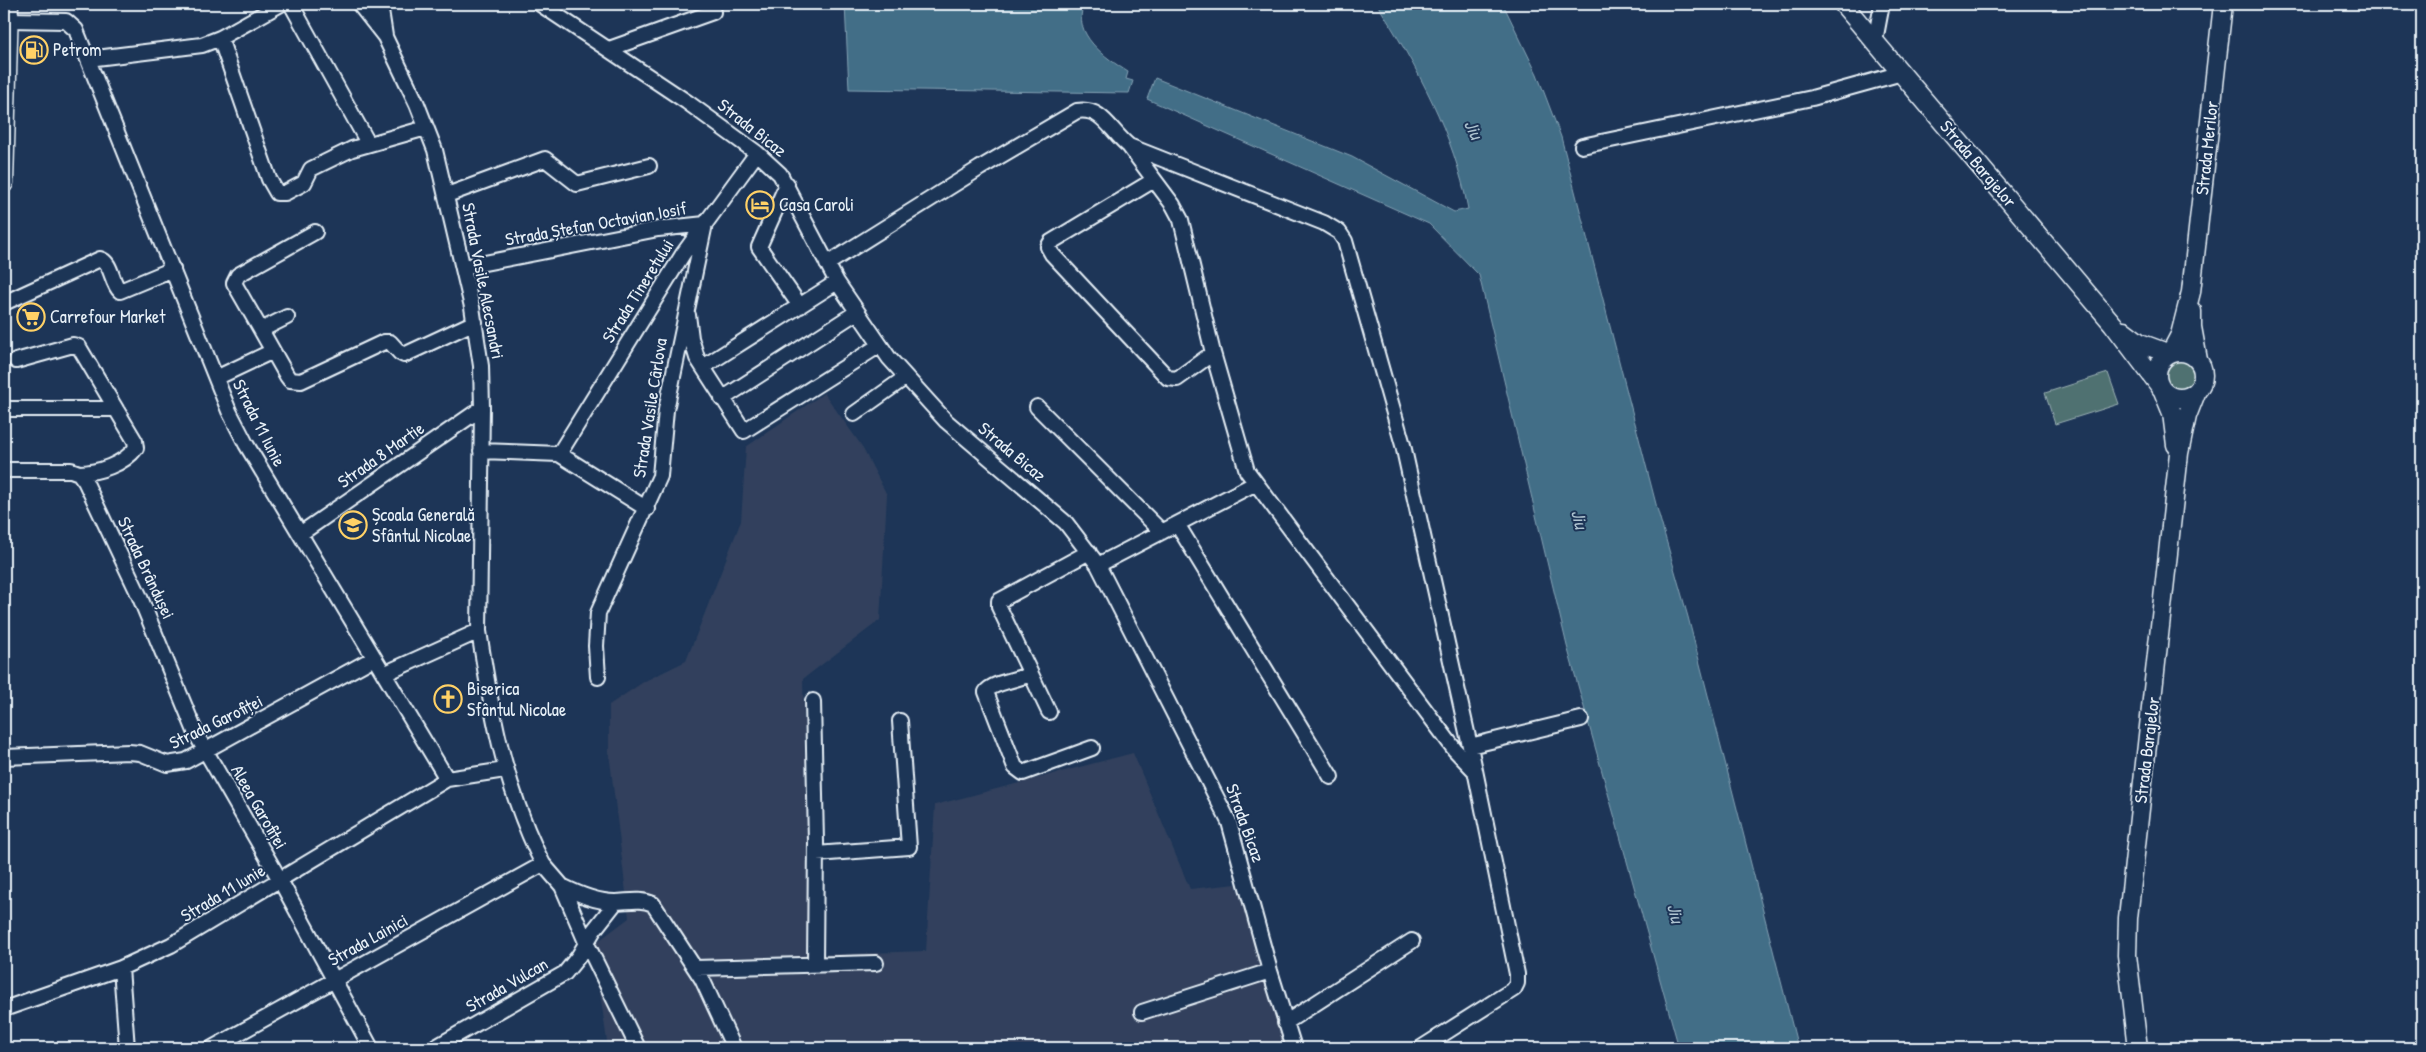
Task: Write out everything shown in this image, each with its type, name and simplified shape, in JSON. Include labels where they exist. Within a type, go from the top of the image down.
[{"type":"main road","name":"Strada Barajelor","points":[[1843,4],[2113,324],[2161,388],[2172,413],[2180,452]]},
{"type":"main road","name":"Strada Merilor","points":[[2170,354],[2180,336],[2190,292],[2223,4]]},
{"type":"main road","points":[[4,183],[9,12]]},
{"type":"main road","name":"Strada Merilor","points":[[2190,292],[2192,326],[2198,360]]},
{"type":"main road","name":"Strada Barajelor","points":[[2113,324],[2140,343],[2170,354],[2185,352],[2198,360],[2204,373],[2201,388],[2196,393],[2187,416],[2180,452],[2128,918],[2127,955],[2138,1048]]},
{"type":"main road","points":[[2170,354],[2160,364],[2157,378],[2161,388],[2176,398],[2190,397],[2196,393]]},
{"type":"street","points":[[88,59],[202,45],[220,38],[281,4]]},
{"type":"street","points":[[291,4],[368,143]]},
{"type":"street","name":"Strada Vasile Alecsandri","points":[[359,4],[385,37],[426,128],[447,194],[475,322],[481,366],[482,408],[479,631],[494,724],[505,770],[530,838],[543,864],[562,886],[586,942],[638,1048]]},
{"type":"street","name":"Strada Vasile Alecsandri","points":[[380,4],[385,37]]},
{"type":"street","name":"Strada Bicaz","points":[[540,4],[609,49],[757,153],[780,174],[787,184],[837,282],[880,345],[906,377],[946,421],[1066,523],[1089,552],[1098,565],[1221,803],[1294,1048]]},
{"type":"street","points":[[1875,41],[1882,4]]},
{"type":"street","name":"Strada 11 Iunie","points":[[9,12],[66,21],[76,30],[216,378],[246,444],[447,779]]},
{"type":"street","points":[[609,49],[713,12]]},
{"type":"street","points":[[220,38],[269,179],[278,193],[285,193],[304,183],[311,169],[368,143],[426,128]]},
{"type":"street","points":[[1582,146],[1812,98],[1902,73]]},
{"type":"street","points":[[827,264],[980,168],[1077,111],[1096,112],[1129,146],[1173,204],[1181,220],[1213,353],[1243,464],[1455,750],[1475,772]]},
{"type":"street","points":[[1129,146],[1324,223],[1339,232],[1345,241],[1403,446],[1470,746],[1517,983],[1514,989],[1507,994],[1421,1048]]},
{"type":"street","name":"Strada Tineretului","points":[[559,454],[683,254],[757,153]]},
{"type":"street","points":[[447,194],[545,159],[577,184],[649,166]]},
{"type":"street","points":[[1154,180],[1051,242],[1048,247],[1052,254],[1168,378],[1177,379],[1213,353]]},
{"type":"street","points":[[787,184],[759,247],[800,306]]},
{"type":"street","name":"Strada Ștefan Octavian Iosif","points":[[464,267],[658,228],[705,224]]},
{"type":"street","name":"Strada Vasile Cârlova","points":[[598,677],[596,646],[598,613],[647,509],[660,476],[666,410],[687,302],[705,224]]},
{"type":"street","points":[[315,232],[238,274],[234,279],[234,283],[290,380],[301,381],[384,342],[390,342],[400,353],[404,354],[475,322]]},
{"type":"street","points":[[4,303],[100,259],[107,264],[116,287],[120,291],[173,269]]},
{"type":"street","points":[[703,367],[837,282]]},
{"type":"street","points":[[687,302],[691,338],[703,367],[744,431],[880,345]]},
{"type":"street","points":[[722,399],[857,312]]},
{"type":"street","points":[[261,330],[287,317]]},
{"type":"street","points":[[4,470],[71,470],[79,473],[103,470],[132,454],[136,448],[135,441],[79,347],[73,345],[16,361]]},
{"type":"street","points":[[216,378],[273,351]]},
{"type":"street","points":[[854,414],[906,377]]},
{"type":"street","points":[[1037,407],[1162,532]]},
{"type":"street","name":"Strada 8 Martie","points":[[300,534],[482,408]]},
{"type":"street","points":[[4,409],[116,409]]},
{"type":"street","points":[[481,451],[559,454],[647,509]]},
{"type":"street","name":"Strada Brândușei","points":[[79,473],[139,595],[206,752]]},
{"type":"street","points":[[1098,565],[1256,483]]},
{"type":"street","points":[[1177,524],[1331,777]]},
{"type":"street","points":[[1049,712],[999,607],[999,601],[1089,552]]},
{"type":"street","points":[[384,674],[479,631]]},
{"type":"street","name":"Strada Garofiței","points":[[4,757],[129,752],[140,753],[159,762],[174,765],[206,752],[374,658]]},
{"type":"street","points":[[1031,674],[1016,681],[994,684],[986,692],[1015,767],[1023,773],[1092,748]]},
{"type":"street","points":[[813,701],[816,854],[815,964]]},
{"type":"street","points":[[1470,746],[1581,719]]},
{"type":"street","points":[[816,854],[909,847],[900,720]]},
{"type":"street","name":"Aleea Garofiței","points":[[206,752],[280,880],[371,1048]]},
{"type":"street","name":"Strada 11 Iunie","points":[[4,1010],[121,968],[171,945],[447,779],[505,770]]},
{"type":"street","name":"Strada Lainici","points":[[212,1048],[543,864]]},
{"type":"street","name":"Strada Vasile Alecsandri","points":[[562,886],[596,900],[616,902],[642,900],[653,904],[696,968],[734,1048]]},
{"type":"street","points":[[586,942],[616,902]]},
{"type":"street","points":[[1285,1023],[1412,941]]},
{"type":"street","name":"Strada Vulcan","points":[[434,1048],[561,976],[574,963],[586,942]]},
{"type":"street","points":[[696,968],[876,963]]},
{"type":"street","points":[[121,968],[127,1048]]},
{"type":"street","points":[[1142,1012],[1270,970]]},
{"type":"shaded area","points":[[824,393],[861,445],[887,495],[880,620],[803,679],[810,955],[926,951],[935,805],[1133,753],[1190,889],[1236,884],[1289,1048],[608,1048],[593,945],[629,918],[609,752],[609,705],[645,681],[686,661],[741,521],[746,447]]},
{"type":"green space","points":[[2181,358],[2193,363],[2198,375],[2193,387],[2181,392],[2169,387],[2164,375],[2169,363]]},
{"type":"green space","points":[[2108,373],[2119,404],[2055,424],[2045,393]]},
{"type":"water","points":[[845,4],[1084,4],[1081,15],[1086,35],[1110,60],[1128,72],[1126,79],[1133,81],[1129,93],[849,89]]},
{"type":"water","name":"Jiu","points":[[1377,4],[1503,4],[1537,74],[1561,137],[1657,508],[1688,617],[1798,1048],[1679,1048],[1567,646],[1479,275],[1429,224],[1147,99],[1155,78],[1352,157],[1454,212],[1468,209],[1454,154],[1444,128],[1420,77]]},
{"type":"place","name":"Petrom","points":[[34,50]]},
{"type":"place","name":"Casa Caroli","points":[[760,205]]},
{"type":"place","name":"Carrefour Market","points":[[31,317]]},
{"type":"place","name":"Școala Generală Sfântul Nicolae","points":[[353,525]]},
{"type":"place","name":"Biserica Sfântul Nicolae","points":[[448,699]]}]
